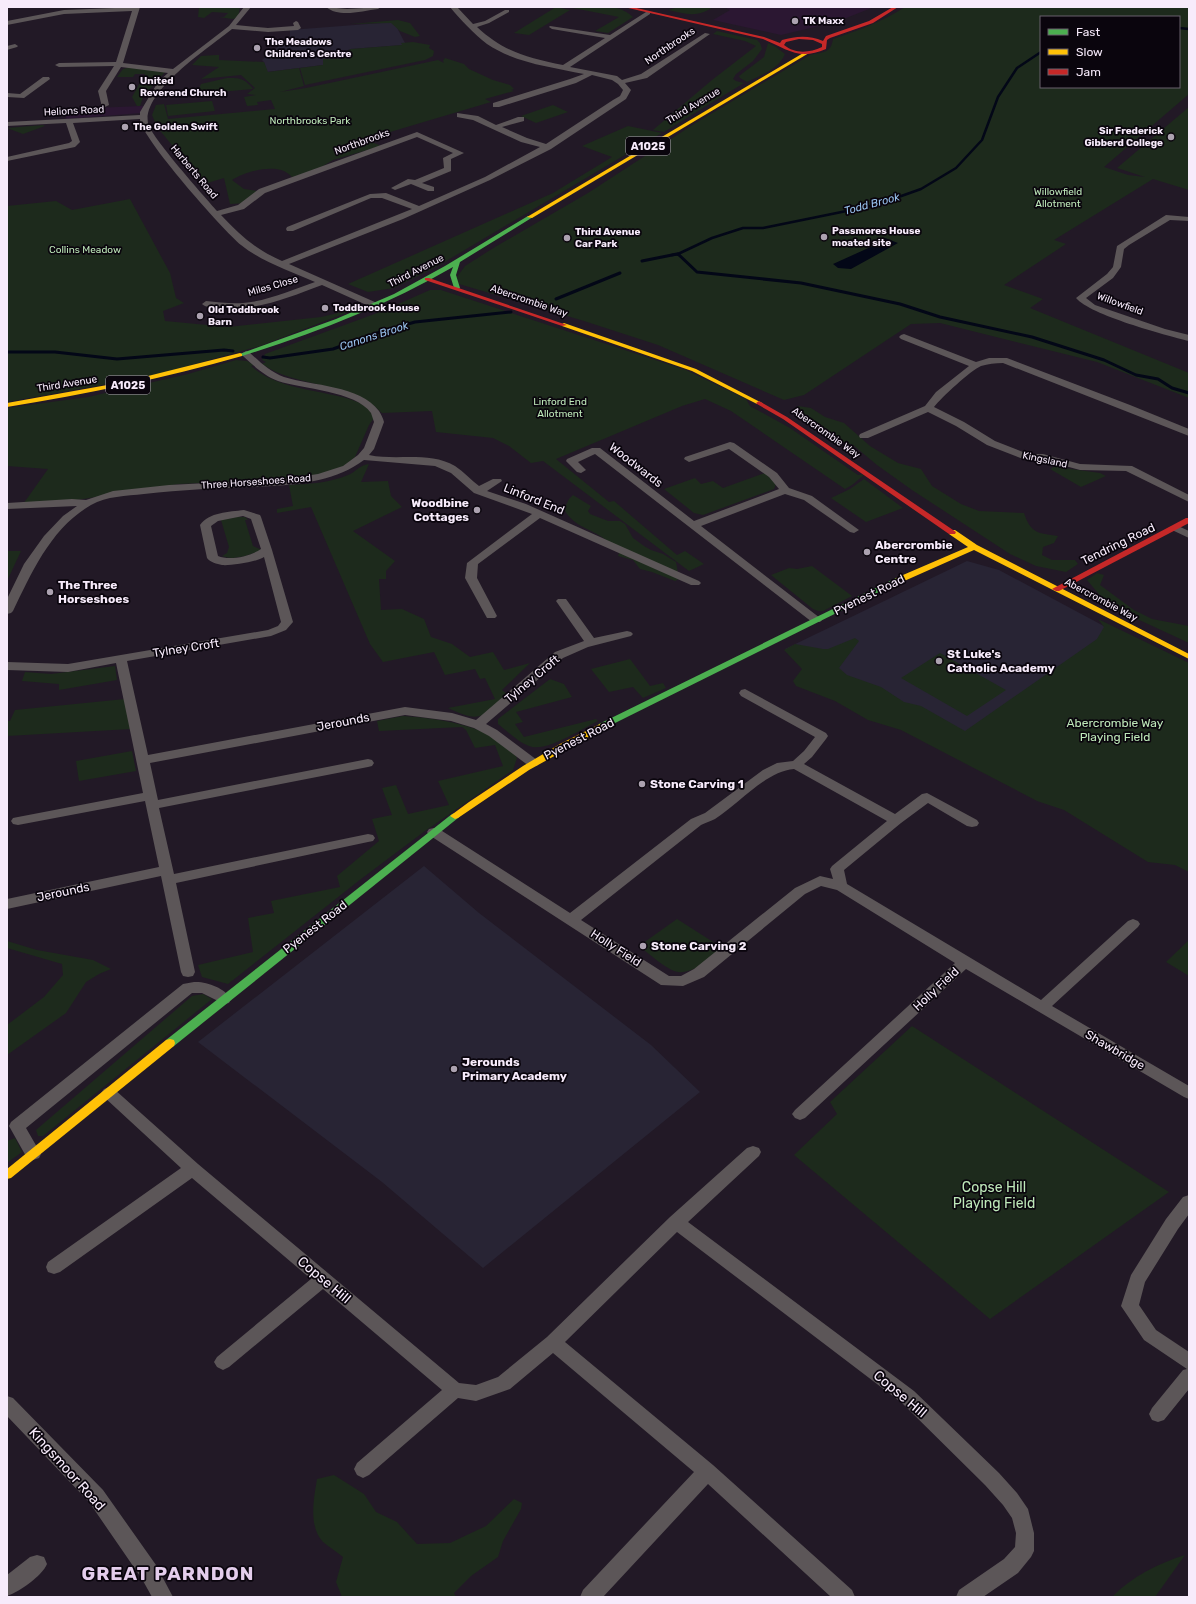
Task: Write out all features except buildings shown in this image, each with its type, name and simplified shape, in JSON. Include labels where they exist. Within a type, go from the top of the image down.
[{"type":"street","points":[[143,117],[146,107],[161,84],[174,71],[231,27],[248,7]]},
{"type":"street","points":[[329,7],[337,11],[350,11],[378,7]]},
{"type":"street","points":[[282,264],[418,209],[482,181],[548,146],[623,97],[627,90],[621,82],[614,78],[534,61],[507,52],[490,42],[453,7]]},
{"type":"street","points":[[626,7],[769,36],[809,38],[824,43]]},
{"type":"street","points":[[639,7],[650,11],[764,38],[781,45],[792,56]]},
{"type":"street","points":[[781,45],[784,41],[793,38],[839,28],[867,17],[886,7]]},
{"type":"street","name":"A1025","points":[[824,43],[828,37],[871,22],[896,7]]},
{"type":"street","points":[[7,23],[61,12],[137,8],[120,65],[108,80],[102,91],[105,105]]},
{"type":"street","points":[[472,26],[487,22],[507,11]]},
{"type":"street","points":[[565,67],[650,11]]},
{"type":"street","points":[[231,27],[268,30],[298,28],[296,23]]},
{"type":"street","points":[[552,27],[610,37]]},
{"type":"street","name":"Northbrooks","points":[[621,82],[644,76],[707,34]]},
{"type":"street","name":"Third Avenue","points":[[7,405],[91,392],[182,372],[246,354],[315,330],[374,305],[427,279],[457,262],[792,56],[822,50],[825,46],[824,43]]},
{"type":"street","points":[[7,48],[15,46]]},
{"type":"street","points":[[56,73],[60,64],[120,65],[174,71]]},
{"type":"street","points":[[496,105],[573,81],[590,73]]},
{"type":"street","points":[[7,95],[21,96],[46,79]]},
{"type":"street","points":[[460,115],[475,118],[524,140],[548,146]]},
{"type":"street","name":"Helions Road","points":[[7,124],[143,117]]},
{"type":"street","name":"Harberts Road","points":[[143,117],[144,124],[155,142],[215,214],[244,243],[264,256],[374,305]]},
{"type":"street","points":[[496,127],[521,119]]},
{"type":"street","points":[[7,159],[72,145],[76,142],[69,121]]},
{"type":"street","name":"Northbrooks","points":[[215,214],[241,207],[262,191],[417,134],[460,153],[447,158],[448,169],[415,183],[411,181],[395,188]]},
{"type":"street","points":[[415,183],[431,189]]},
{"type":"street","points":[[290,229],[370,196],[383,195],[418,209]]},
{"type":"street","name":"Willowfield","points":[[1189,220],[1169,217],[1126,243],[1120,248],[1117,267],[1110,276],[1080,298],[1092,307],[1162,331],[1185,337],[1189,330]]},
{"type":"street","points":[[457,262],[452,279],[457,288]]},
{"type":"street","name":"Abercrombie Way","points":[[427,279],[646,352],[694,370],[737,391],[785,418],[974,547],[1148,637],[1189,656]]},
{"type":"street","name":"Miles Close","points":[[206,304],[234,306],[250,305],[280,297],[322,282]]},
{"type":"street","points":[[904,336],[976,365]]},
{"type":"street","name":"Three Horseshoes Road","points":[[7,611],[30,564],[48,538],[67,518],[86,503],[113,494],[170,488],[308,480],[347,468],[362,457],[369,449],[379,422],[379,418],[372,407],[363,401],[346,394],[278,378],[266,372],[246,354]]},
{"type":"street","points":[[864,436],[928,408],[939,394],[976,365],[989,361],[1004,360],[1127,407],[1189,433]]},
{"type":"street","name":"Kingsland","points":[[928,408],[960,424],[991,443],[1026,457],[1043,457],[1080,467],[1128,468],[1189,499]]},
{"type":"street","points":[[689,459],[730,445],[773,475],[785,490],[808,498],[854,530]]},
{"type":"street","name":"Woodwards","points":[[581,470],[571,461],[596,450],[816,620]]},
{"type":"street","name":"Linford End","points":[[362,457],[383,461],[439,464],[450,468],[478,491],[522,506],[695,583]]},
{"type":"street","points":[[478,491],[497,481]]},
{"type":"street","points":[[692,525],[785,490]]},
{"type":"street","points":[[7,506],[72,502],[86,503]]},
{"type":"street","name":"Tylney Croft","points":[[7,666],[68,668],[271,633],[282,628],[287,622],[267,550],[256,517],[244,513],[215,518],[205,525],[213,558],[223,562],[256,557],[267,550]]},
{"type":"street","points":[[491,616],[472,578],[473,563],[539,514]]},
{"type":"street","name":"Tendring Road","points":[[1056,589],[1189,520]]},
{"type":"street","points":[[1176,528],[1189,535]]},
{"type":"street","name":"Pyenest Road","points":[[7,1175],[224,999],[434,832],[457,814],[533,763],[580,737],[816,620],[894,582],[974,547]]},
{"type":"street","points":[[562,601],[591,642]]},
{"type":"street","name":"Tylney Croft","points":[[478,725],[559,655],[591,642],[627,634]]},
{"type":"street","points":[[121,659],[188,972]]},
{"type":"street","points":[[745,693],[822,736],[808,754],[796,765]]},
{"type":"street","name":"Jerounds","points":[[142,760],[405,711],[452,717],[478,725],[493,733],[533,763]]},
{"type":"street","points":[[18,821],[151,801],[368,763]]},
{"type":"street","points":[[572,920],[658,854],[696,822],[710,816],[768,773],[781,766],[796,765],[896,820]]},
{"type":"street","points":[[841,886],[837,869],[896,820],[927,797],[972,823]]},
{"type":"street","name":"Holly Field","points":[[434,832],[666,981],[683,981],[700,973],[800,891],[820,881],[841,886],[965,962],[800,1114]]},
{"type":"street","name":"Jerounds","points":[[7,904],[368,838]]},
{"type":"street","points":[[1042,1007],[1133,924]]},
{"type":"street","name":"Shawbridge","points":[[965,962],[1188,1092]]},
{"type":"street","points":[[33,1154],[17,1126],[188,988],[197,985],[205,987],[224,999]]},
{"type":"street","name":"Copse Hill","points":[[108,1093],[192,1170],[456,1390]]},
{"type":"street","points":[[363,1469],[456,1390],[476,1393],[504,1383],[553,1342],[676,1222],[753,1152]]},
{"type":"street","points":[[54,1267],[192,1170]]},
{"type":"street","points":[[1189,1202],[1172,1224],[1137,1280],[1130,1306],[1150,1335],[1189,1362]]},
{"type":"street","name":"Copse Hill","points":[[676,1222],[908,1398],[992,1479],[1010,1499],[1021,1515],[1025,1533],[1024,1551],[1010,1566],[966,1597]]},
{"type":"street","points":[[223,1362],[323,1279]]},
{"type":"street","points":[[553,1342],[707,1471],[845,1597]]},
{"type":"street","points":[[1158,1414],[1189,1376]]},
{"type":"street","name":"Kingsmoor Road","points":[[7,1404],[96,1496],[149,1572],[163,1597]]},
{"type":"street","points":[[590,1597],[707,1471]]},
{"type":"street","points":[[7,1587],[37,1564]]},
{"type":"shaded area","points":[[724,7],[874,7],[836,22],[781,35],[713,20],[730,10]]},
{"type":"shaded area","points":[[394,22],[405,43],[402,43],[403,45],[351,49],[345,51],[340,58],[323,65],[267,72],[262,60],[290,37],[290,30]]},
{"type":"shaded area","points":[[143,106],[144,109],[141,113],[66,119],[67,109]]},
{"type":"shaded area","name":"St Luke's Catholic Academy","points":[[967,561],[999,570],[1115,632],[971,741],[819,674],[785,649]]},
{"type":"shaded area","name":"Jerounds Primary Academy","points":[[424,866],[479,913],[651,1045],[700,1092],[483,1268],[382,1182],[198,1042]]},
{"type":"green space","points":[[199,7],[240,7],[238,18],[232,19],[219,17],[224,17],[228,13],[212,12],[204,18],[198,17]]},
{"type":"green space","points":[[556,7],[570,10],[529,35],[514,33]]},
{"type":"green space","points":[[568,7],[611,7],[626,12],[633,17],[608,33],[595,31],[619,17]]},
{"type":"green space","points":[[678,7],[713,7],[697,14],[686,14],[668,10]]},
{"type":"green space","name":"Willowfield Allotment","points":[[905,7],[1189,7],[1189,94],[1104,167],[1128,175],[1145,177],[1117,168],[1189,107],[1189,190],[1153,179],[1054,240],[1066,244],[1004,285],[1043,299],[1030,308],[1189,373],[1189,398],[1097,362],[940,323],[911,324],[804,395],[784,400],[658,345],[584,321],[459,284],[457,277],[465,266],[495,247],[588,193],[694,124],[810,55],[825,52],[832,44],[833,39],[888,17]]},
{"type":"green space","points":[[398,20],[410,23],[420,36],[415,37],[400,31],[391,23],[350,24]]},
{"type":"green space","points":[[717,31],[757,40],[760,43],[762,49],[753,61],[736,74],[733,79],[744,83],[664,132],[653,130],[712,80],[756,46],[745,41],[713,34]]},
{"type":"green space","points":[[413,42],[430,45],[429,48],[434,51],[433,56],[425,60],[305,85],[300,68],[323,65],[323,59],[340,58],[340,54],[351,49],[402,45],[401,43]]},
{"type":"green space","points":[[768,43],[785,54],[778,64],[769,71],[747,82],[740,78],[739,76],[764,57]]},
{"type":"green space","name":"Northbrooks Park","points":[[219,55],[219,60],[264,62],[268,72],[299,68],[304,86],[280,92],[306,88],[438,60],[444,63],[443,61],[445,58],[464,64],[469,69],[493,80],[510,85],[514,89],[511,90],[514,91],[485,99],[491,102],[333,149],[362,142],[374,143],[381,146],[333,160],[318,169],[320,172],[292,177],[282,170],[263,169],[243,174],[232,180],[244,189],[257,191],[247,203],[230,204],[224,178],[204,184],[157,127],[152,115],[156,105],[164,104],[168,119],[275,109],[271,100],[257,102],[258,105],[247,106],[244,97],[256,95],[247,94],[255,88],[241,75],[201,79],[219,67],[192,65],[201,56]]},
{"type":"green space","points":[[131,67],[166,71],[143,97],[140,106],[137,106],[132,97],[145,74],[135,74],[133,77],[117,77],[123,69]]},
{"type":"green space","points":[[227,78],[242,79],[253,89],[197,94],[201,84]]},
{"type":"green space","points":[[212,101],[215,111],[168,116],[166,105]]},
{"type":"green space","points":[[553,105],[568,112],[536,123],[521,116]]},
{"type":"green space","points":[[45,126],[23,134],[7,128]]},
{"type":"green space","points":[[628,126],[662,133],[436,267],[394,288],[368,292],[348,284],[553,193],[612,157],[582,146]]},
{"type":"green space","name":"Collins Meadow","points":[[130,199],[170,273],[176,298],[184,303],[163,311],[165,321],[228,327],[321,317],[359,308],[260,346],[152,376],[7,402],[7,206],[56,201],[72,210]]},
{"type":"green space","name":"Linford End Allotment","points":[[430,290],[441,290],[686,370],[746,399],[750,406],[790,428],[858,475],[865,474],[845,489],[731,411],[705,399],[682,406],[556,459],[609,502],[614,501],[677,555],[685,551],[704,564],[689,571],[543,461],[531,463],[509,446],[493,438],[436,432],[432,411],[382,413],[369,402],[354,395],[291,378],[262,364],[266,362],[262,360],[265,354],[380,312]]},
{"type":"green space","points":[[236,360],[247,361],[254,365],[251,366],[259,372],[279,382],[345,398],[365,406],[374,418],[369,425],[355,457],[338,472],[298,479],[179,484],[64,502],[21,507],[48,469],[7,466],[7,408],[88,397],[188,374]]},
{"type":"green space","points":[[798,406],[811,408],[825,417],[844,423],[870,446],[898,463],[921,469],[932,486],[961,504],[979,511],[1024,513],[1029,525],[1033,529],[1040,533],[1058,536],[1054,543],[1043,547],[1042,555],[1052,560],[1075,560],[1078,564],[1066,572],[1036,566],[1010,554],[912,490],[877,465],[853,445],[840,441],[795,409]]},
{"type":"green space","points":[[369,464],[361,482],[388,481],[391,496],[402,507],[353,531],[395,561],[386,571],[386,579],[379,579],[381,610],[402,609],[424,619],[431,637],[452,644],[470,657],[493,652],[504,670],[530,663],[502,690],[508,695],[493,709],[481,716],[468,716],[448,708],[495,699],[485,678],[480,679],[475,669],[445,675],[434,652],[383,662],[370,644],[311,507],[277,513],[277,509],[293,506],[289,485],[311,484],[334,480],[348,475]]},
{"type":"green space","points":[[1057,465],[1064,468],[1100,473],[1106,476],[1081,487],[1050,469]]},
{"type":"green space","points":[[765,473],[776,484],[774,489],[703,515],[694,513],[664,489],[695,478],[701,484],[713,481],[723,488]]},
{"type":"green space","points":[[864,479],[903,508],[866,522],[831,498],[850,489]]},
{"type":"green space","points":[[573,495],[591,506],[588,511],[590,514],[608,521],[620,521],[625,524],[633,538],[651,550],[663,554],[676,562],[679,579],[675,581],[640,569],[633,560],[618,556],[620,550],[602,537],[576,523],[564,509],[569,499]]},
{"type":"green space","points":[[245,517],[248,520],[245,520],[253,546],[262,550],[237,558],[222,556],[227,553],[229,547],[221,520]]},
{"type":"green space","points":[[7,551],[21,551],[7,581]]},
{"type":"green space","points":[[812,566],[852,596],[823,611],[818,611],[813,609],[771,575],[789,568],[797,569]]},
{"type":"green space","points":[[1097,573],[1104,575],[1100,585],[1134,610],[1152,619],[1189,626],[1189,643],[1109,606],[1087,580]]},
{"type":"green space","name":"Abercrombie Way Playing Field","points":[[1098,619],[1189,663],[1189,872],[1175,865],[1148,862],[1064,810],[1037,801],[901,730],[868,720],[835,701],[796,686],[793,681],[802,669],[784,650],[795,644],[828,649],[855,638],[859,641],[839,668],[847,675],[881,687],[904,702],[921,706],[965,731],[1097,639],[1104,627]]},
{"type":"green space","points":[[940,653],[1006,690],[967,716],[901,678]]},
{"type":"green space","points":[[630,659],[650,686],[663,683],[666,688],[643,698],[633,687],[609,692],[591,669]]},
{"type":"green space","points":[[115,666],[117,680],[59,690],[59,684],[22,681],[25,672],[51,674]]},
{"type":"green space","points":[[550,679],[564,684],[572,697],[516,712],[523,722],[515,724],[524,737],[596,719],[598,721],[554,743],[545,746],[529,746],[517,739],[498,724],[498,719]]},
{"type":"green space","points":[[125,699],[131,729],[7,736],[7,721],[10,721],[15,710]]},
{"type":"green space","points":[[403,716],[449,722],[481,731],[496,738],[508,747],[517,758],[513,770],[425,831],[361,879],[228,984],[202,977],[198,965],[253,952],[248,918],[274,913],[271,901],[340,887],[337,876],[379,841],[372,819],[392,815],[382,788],[396,785],[408,814],[449,805],[438,781],[503,766],[495,745],[475,748],[466,730],[462,727],[379,731],[377,721]]},
{"type":"green space","points":[[132,751],[136,771],[79,781],[76,761]]},
{"type":"green space","points":[[677,919],[721,947],[708,960],[696,968],[684,972],[674,971],[639,946]]},
{"type":"green space","points":[[1189,940],[1189,976],[1166,962]]},
{"type":"green space","points":[[7,941],[37,950],[93,960],[111,969],[86,982],[66,1013],[7,1055],[7,1025],[44,997],[63,975],[62,964],[7,948]]},
{"type":"green space","points":[[203,994],[212,999],[43,1136],[38,1136],[36,1130],[192,996]]},
{"type":"green space","name":"Copse Hill Playing Field","points":[[912,1026],[1169,1192],[990,1319],[794,1155],[837,1114],[830,1102]]},
{"type":"green space","points":[[15,1138],[22,1152],[7,1163],[7,1141]]},
{"type":"green space","points":[[334,1475],[364,1494],[376,1512],[397,1522],[417,1544],[450,1543],[486,1526],[514,1499],[522,1503],[521,1509],[503,1541],[498,1557],[471,1576],[454,1593],[456,1597],[342,1597],[336,1582],[343,1557],[323,1542],[318,1535],[315,1528],[313,1512],[317,1479]]},
{"type":"green space","points":[[1185,1555],[1155,1597],[1112,1597],[1137,1577],[1165,1562]]},
{"type":"water","points":[[885,238],[898,243],[851,269],[838,268],[833,264],[875,245],[875,241]]},
{"type":"waterway","name":"Todd Brook","points":[[1180,28],[1189,29]]},
{"type":"waterway","name":"Todd Brook","points":[[678,254],[712,238],[743,228],[763,228],[876,205],[921,189],[956,168],[982,140],[998,97],[1017,68],[1040,53]]},
{"type":"waterway","name":"Todd Brook","points":[[672,255],[677,254]]},
{"type":"waterway","name":"Todd Brook","points":[[672,255],[678,254]]},
{"type":"waterway","points":[[678,254],[697,272],[801,283],[900,304],[940,317],[1032,337],[1104,360],[1136,375],[1158,379],[1172,388],[1189,393]]},
{"type":"waterway","name":"Todd Brook","points":[[642,261],[672,255]]},
{"type":"waterway","name":"Todd Brook","points":[[556,299],[620,273]]},
{"type":"waterway","name":"Canons Brook","points":[[263,357],[270,358],[333,349],[380,332],[415,322],[511,312]]},
{"type":"waterway","name":"Canons Brook","points":[[7,352],[55,352],[117,359],[224,350],[233,351]]},
{"type":"traffic: fast","points":[[240,355],[319,328],[396,295],[447,267],[530,217]]},
{"type":"traffic: fast","points":[[457,262],[453,275],[457,288]]},
{"type":"traffic: fast","points":[[602,726],[899,580]]},
{"type":"traffic: fast","points":[[170,1043],[455,816]]},
{"type":"traffic: slow","points":[[530,217],[807,53]]},
{"type":"traffic: slow","points":[[564,325],[694,370],[759,403]]},
{"type":"traffic: slow","points":[[7,405],[124,384],[240,355]]},
{"type":"traffic: slow","points":[[952,532],[974,547],[1189,657]]},
{"type":"traffic: slow","points":[[899,580],[974,547]]},
{"type":"traffic: slow","points":[[455,816],[526,768],[602,726]]},
{"type":"traffic: slow","points":[[7,1175],[170,1043]]},
{"type":"traffic: jam","points":[[626,7],[764,38],[781,45]]},
{"type":"traffic: jam","points":[[824,43],[809,38],[794,38],[784,41],[781,45],[785,49],[796,53],[813,52],[824,48],[825,40],[828,37],[871,22],[896,7]]},
{"type":"traffic: jam","points":[[427,279],[564,325]]},
{"type":"traffic: jam","points":[[759,403],[785,418],[952,532]]},
{"type":"traffic: jam","points":[[1056,589],[1189,520]]},
{"type":"place","name":"TK Maxx","points":[[795,21]]},
{"type":"place","name":"The Meadows Children's Centre","points":[[257,48]]},
{"type":"place","name":"United Reverend Church","points":[[132,87]]},
{"type":"place","name":"The Golden Swift","points":[[125,127]]},
{"type":"place","name":"Sir Frederick Gibberd College","points":[[1171,137]]},
{"type":"place","name":"Passmores House moated site","points":[[824,237]]},
{"type":"place","name":"Third Avenue Car Park","points":[[567,238]]},
{"type":"place","name":"Toddbrook House","points":[[325,308]]},
{"type":"place","name":"Old Toddbrook Barn","points":[[200,316]]},
{"type":"place","name":"Woodbine Cottages","points":[[477,510]]},
{"type":"place","name":"Abercrombie Centre","points":[[867,552]]},
{"type":"place","name":"The Three Horseshoes","points":[[50,592]]},
{"type":"place","name":"St Luke's Catholic Academy","points":[[939,661]]},
{"type":"place","name":"Stone Carving 1","points":[[642,784]]},
{"type":"place","name":"Stone Carving 2","points":[[643,946]]},
{"type":"place","name":"Jerounds Primary Academy","points":[[454,1069]]},
{"type":"district","name":"GREAT PARNDON","points":[[168,1573]]}]
